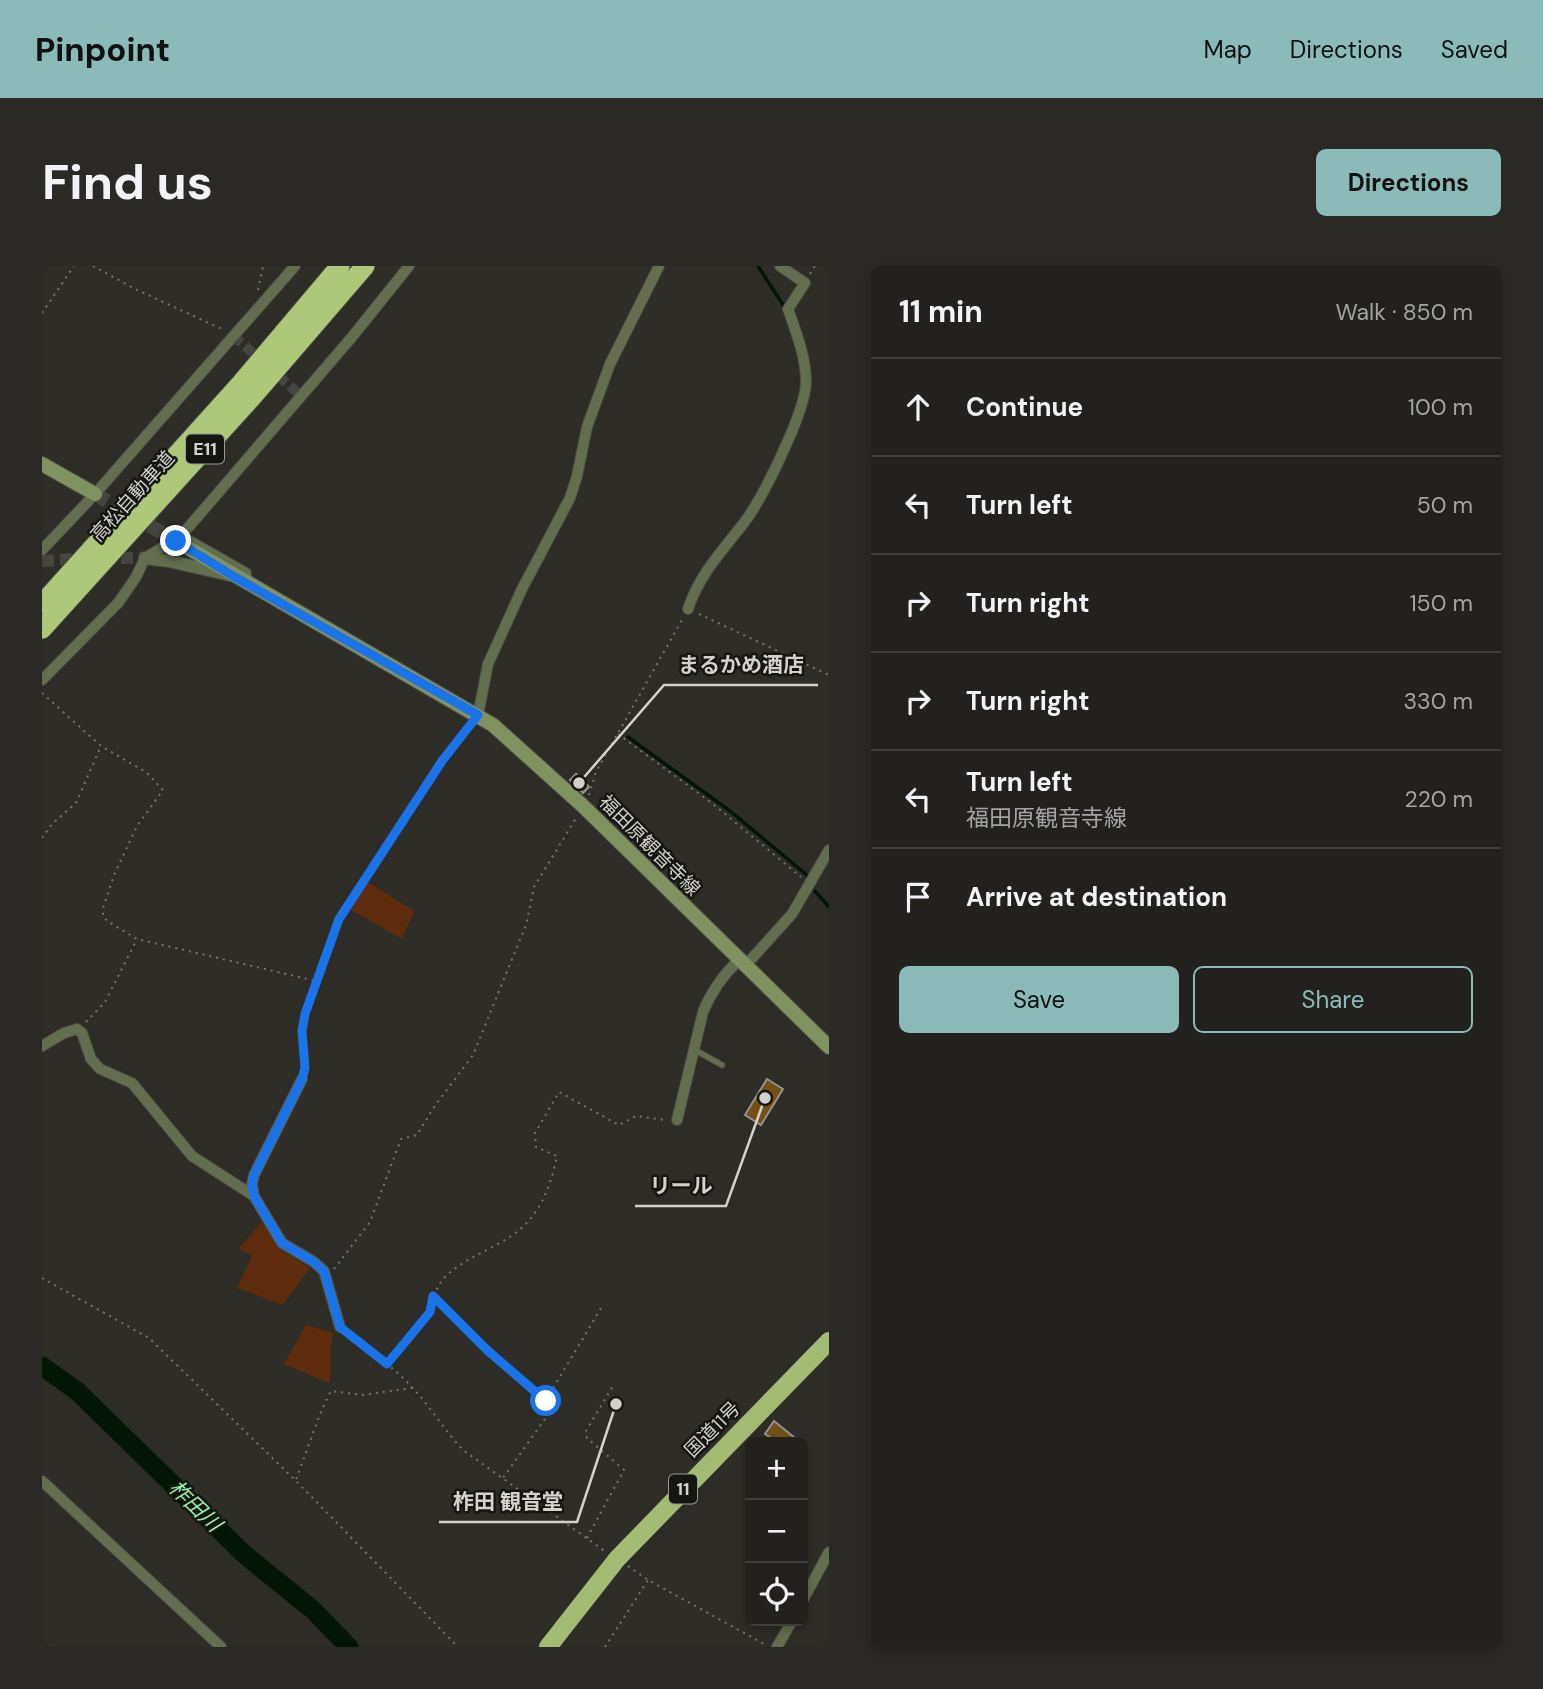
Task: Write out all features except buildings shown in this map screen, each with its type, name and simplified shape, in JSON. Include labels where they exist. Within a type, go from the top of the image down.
[{"type":"highway","name":"高松自動車道","points":[[42,604],[233,392],[340,266]]},
{"type":"highway","name":"高松自動車道","points":[[42,629],[254,395],[365,266]]},
{"type":"highway","name":"国道11号","points":[[548,1647],[617,1559],[829,1341]]},
{"type":"main road","points":[[42,464],[95,494]]},
{"type":"main road","name":"福田原観音寺線","points":[[178,538],[240,580],[478,715],[523,750],[829,1047]]},
{"type":"street","points":[[42,550],[95,494],[295,266]]},
{"type":"street","points":[[42,680],[118,603],[136,578],[145,558],[178,538],[352,337],[409,266]]},
{"type":"street","points":[[478,715],[488,664],[522,589],[570,498],[587,427],[610,364],[659,266]]},
{"type":"street","points":[[688,609],[702,575],[746,521],[768,485],[802,404],[806,383],[801,349],[788,309],[805,283],[780,266]]},
{"type":"street","points":[[145,558],[169,561],[240,580]]},
{"type":"street","points":[[677,1120],[709,997],[727,971],[742,963],[792,914],[829,850]]},
{"type":"street","points":[[42,1046],[77,1029],[82,1033],[91,1059],[100,1069],[132,1083],[192,1156],[254,1196]]},
{"type":"street","points":[[302,1079],[252,1184],[254,1196],[282,1243],[324,1271],[340,1327]]},
{"type":"street","points":[[42,1481],[221,1647]]},
{"type":"street","points":[[808,1591],[829,1552]]},
{"type":"street","points":[[777,1647],[789,1626]]},
{"type":"lane","points":[[695,1051],[722,1065]]},
{"type":"path","points":[[42,313],[74,266]]},
{"type":"path","points":[[93,266],[234,336]]},
{"type":"path","points":[[258,291],[263,266]]},
{"type":"path","points":[[327,1279],[370,1222],[401,1139],[417,1135],[434,1107],[473,1055],[526,925],[534,887],[593,788],[596,772],[668,649],[688,609],[829,675]]},
{"type":"path","points":[[42,693],[101,746],[146,772],[163,790],[137,826],[114,875],[103,908],[103,916],[107,921],[137,939],[316,981]]},
{"type":"path","points":[[302,1079],[305,1068],[302,1031],[316,981],[339,919],[442,761],[478,715]]},
{"type":"path","points":[[617,734],[724,812],[810,885]]},
{"type":"path","points":[[42,838],[52,824],[76,803],[101,746]]},
{"type":"path","points":[[77,1029],[104,1002],[137,939]]},
{"type":"path","points":[[387,1364],[430,1312],[433,1296],[444,1278],[462,1262],[515,1234],[540,1206],[552,1179],[556,1156],[536,1147],[536,1133],[559,1092],[619,1125],[636,1116],[677,1120]]},
{"type":"path","points":[[42,1278],[149,1338],[295,1480],[458,1647]]},
{"type":"path","points":[[433,1296],[552,1409],[503,1479]]},
{"type":"path","points":[[546,1401],[601,1308]]},
{"type":"path","points":[[340,1327],[387,1364],[412,1388],[463,1450],[586,1539],[648,1580],[770,1647]]},
{"type":"path","points":[[586,1539],[624,1470],[587,1438],[586,1431],[613,1386]]},
{"type":"path","points":[[295,1480],[320,1411],[331,1391],[362,1395],[412,1388]]},
{"type":"path","points":[[606,1647],[648,1580]]},
{"type":"shaded area","points":[[368,882],[414,911],[402,939],[351,910]]},
{"type":"shaded area","points":[[262,1222],[281,1250],[310,1268],[283,1305],[237,1288],[252,1256],[239,1248]]},
{"type":"shaded area","points":[[306,1325],[334,1333],[329,1383],[284,1364]]},
{"type":"waterway","points":[[758,266],[785,308]]},
{"type":"waterway","points":[[628,737],[730,811],[808,876]]},
{"type":"waterway","points":[[815,891],[829,907]]},
{"type":"waterway","name":"柞田川","points":[[42,1366],[77,1391],[245,1555],[313,1610],[349,1647]]},
{"type":"tunnel","points":[[234,336],[301,396]]},
{"type":"tunnel","points":[[95,494],[176,541]]},
{"type":"tunnel","points":[[42,561],[85,558]]},
{"type":"tunnel","points":[[103,558],[145,558]]},
{"type":"place","name":"まるかめ酒店","points":[[579,783]]},
{"type":"place","name":"リール","points":[[765,1098]]},
{"type":"place","name":"柞田 観音堂","points":[[616,1404]]},
{"type":"route","points":[[176,541],[478,715],[442,761],[339,919],[305,1014],[301,1041],[305,1055],[302,1079],[252,1184],[254,1196],[282,1243],[324,1271],[340,1327],[387,1364],[430,1312],[433,1296],[487,1350],[546,1401]]}]
